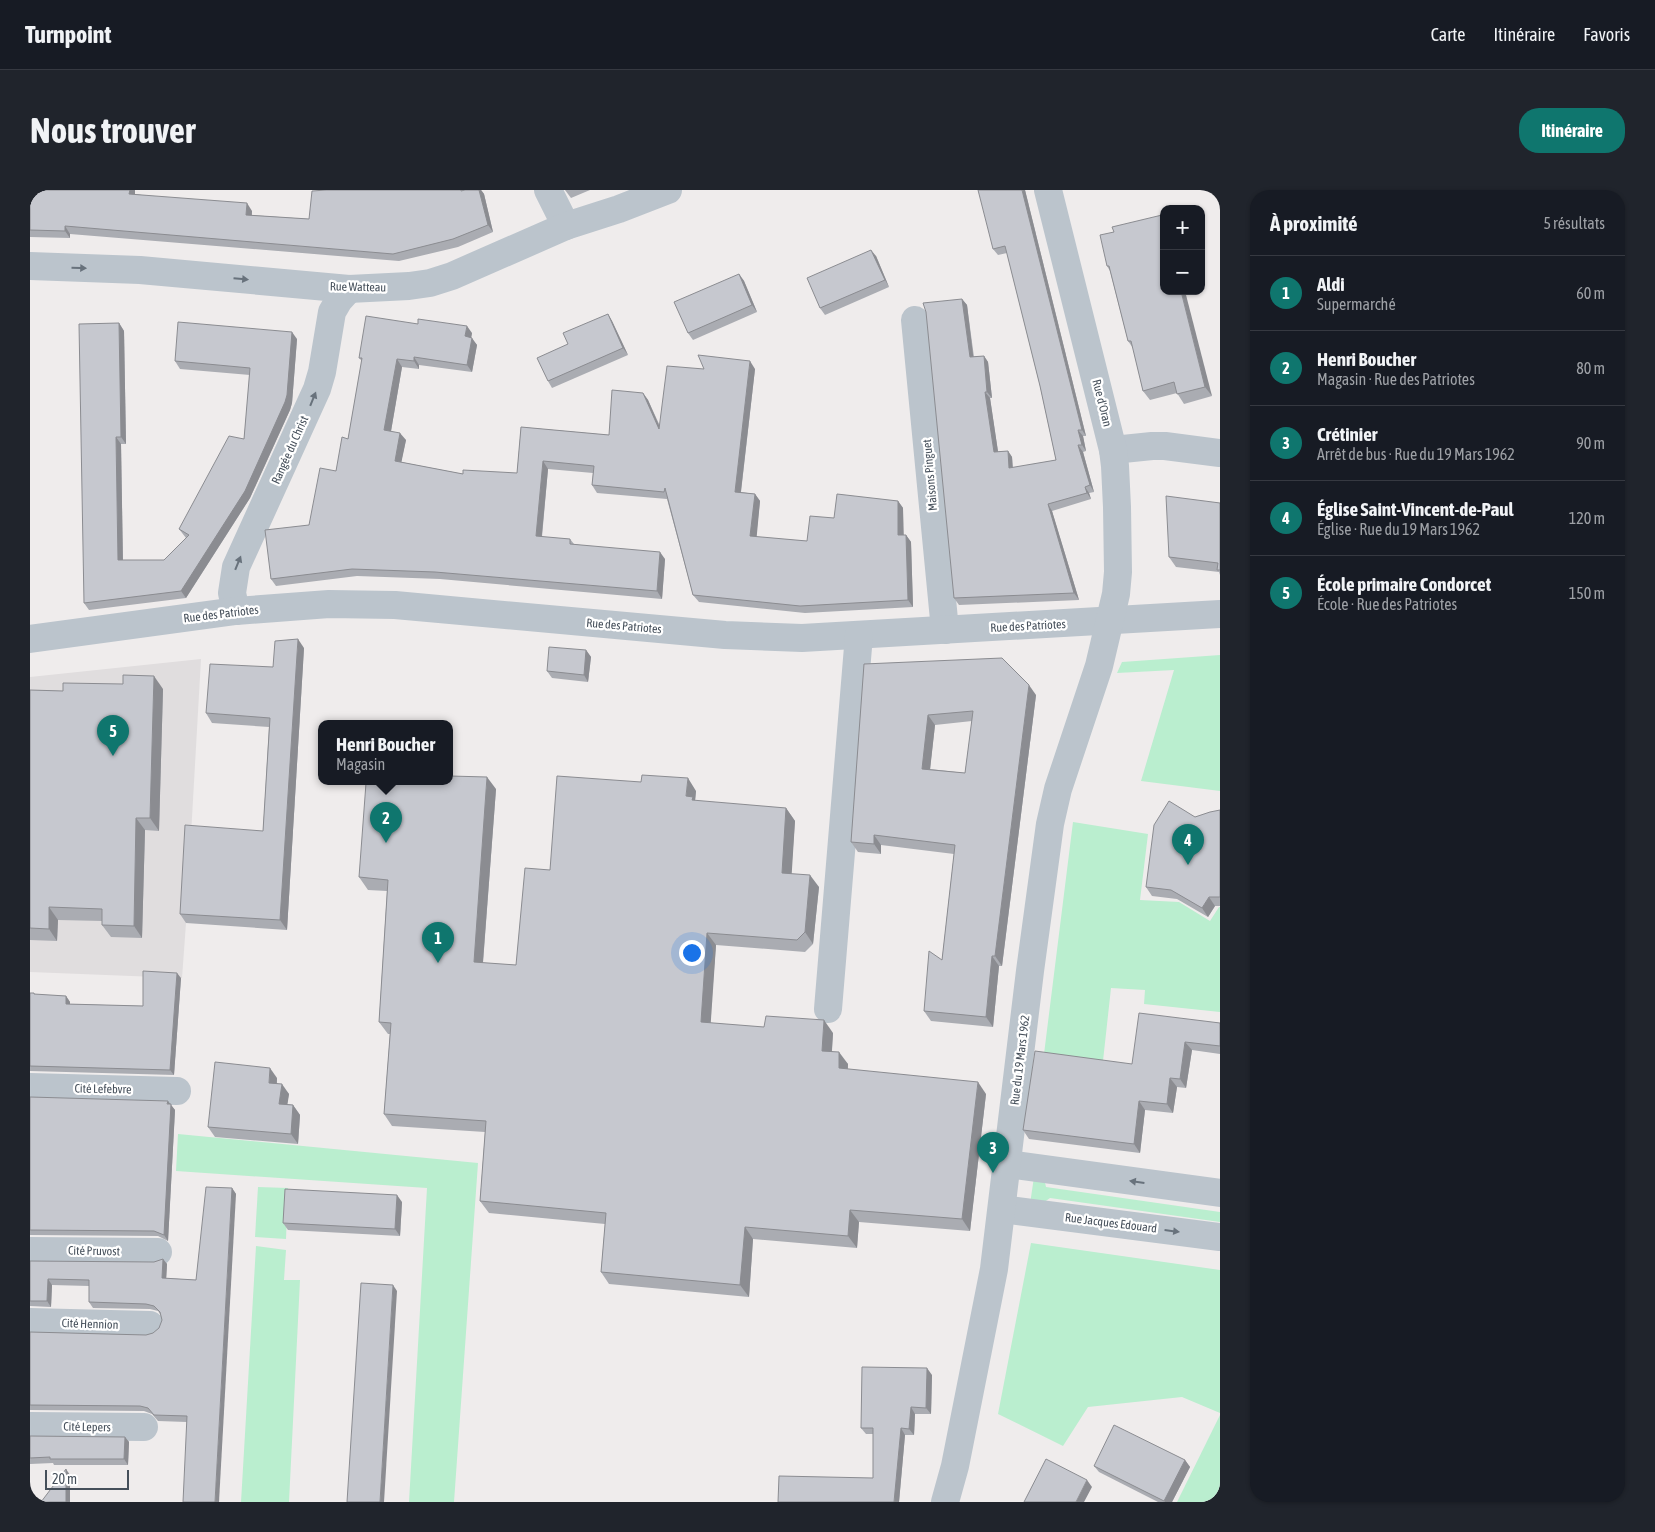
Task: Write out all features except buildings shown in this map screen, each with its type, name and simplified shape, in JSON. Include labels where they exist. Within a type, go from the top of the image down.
[{"type":"street","points":[[548,190],[566,226]]},
{"type":"street","name":"Rue Watteau","points":[[30,266],[140,270],[349,289],[409,286],[430,283],[474,267],[566,226],[625,207],[668,190]]},
{"type":"street","name":"Rue d'Oran","points":[[1048,190],[1113,450],[1118,508],[1118,572],[1116,594],[1110,621]]},
{"type":"street","name":"Rangée du Christ","points":[[236,611],[232,592],[236,567],[317,389],[322,372],[332,312],[339,300],[349,289]]},
{"type":"street","name":"Maisons Pinguet","points":[[915,320],[945,630]]},
{"type":"street","points":[[1113,450],[1159,446],[1220,453]]},
{"type":"street","name":"Rue des Patriotes","points":[[30,639],[236,611],[329,604],[368,604],[725,635],[802,638],[1220,614]]},
{"type":"street","name":"Rue du 19 Mars 1962","points":[[945,1502],[990,1291],[1008,1164],[1050,824],[1058,789],[1099,666],[1110,621]]},
{"type":"street","points":[[828,1009],[859,635]]},
{"type":"street","name":"Cité Lefebvre","points":[[30,1087],[177,1090]]},
{"type":"street","points":[[1008,1164],[1220,1193]]},
{"type":"street","name":"Rue Jacques Edouard","points":[[1002,1210],[1220,1237]]},
{"type":"street","name":"Cité Pruvost","points":[[30,1251],[158,1252]]},
{"type":"street","name":"Cité Hennion","points":[[30,1322],[150,1326]]},
{"type":"street","name":"Cité Lepers","points":[[30,1426],[144,1427]]},
{"type":"shaded area","points":[[201,659],[182,978],[30,972],[30,677]]},
{"type":"green space","points":[[1220,655],[1220,791],[1141,781],[1174,670],[1117,673],[1122,662]]},
{"type":"green space","points":[[1073,822],[1148,834],[1140,900],[1179,902],[1210,921],[1220,907],[1220,1012],[1144,1004],[1145,990],[1111,988],[1103,1061],[1044,1054]]},
{"type":"green space","points":[[178,1134],[478,1163],[454,1502],[409,1502],[427,1188],[176,1171]]},
{"type":"green space","points":[[1034,1177],[1044,1178],[1046,1187],[1220,1212],[1220,1222],[1050,1198],[1040,1205],[1030,1204]]},
{"type":"green space","points":[[258,1187],[288,1188],[286,1239],[255,1237]]},
{"type":"green space","points":[[1031,1243],[1220,1270],[1220,1413],[1182,1397],[1088,1407],[1063,1446],[998,1414]]},
{"type":"green space","points":[[256,1246],[286,1250],[284,1280],[300,1280],[289,1502],[241,1502]]},
{"type":"green space","points":[[1220,1415],[1220,1502],[1177,1502]]},
{"type":"place","name":"École primaire Condorcet","points":[[113,756]]},
{"type":"place","name":"Henri Boucher","points":[[386,843]]},
{"type":"place","name":"Église Saint-Vincent-de-Paul","points":[[1188,865]]},
{"type":"place","name":"Aldi","points":[[438,963]]},
{"type":"place","name":"Crétinier","points":[[993,1173]]}]
